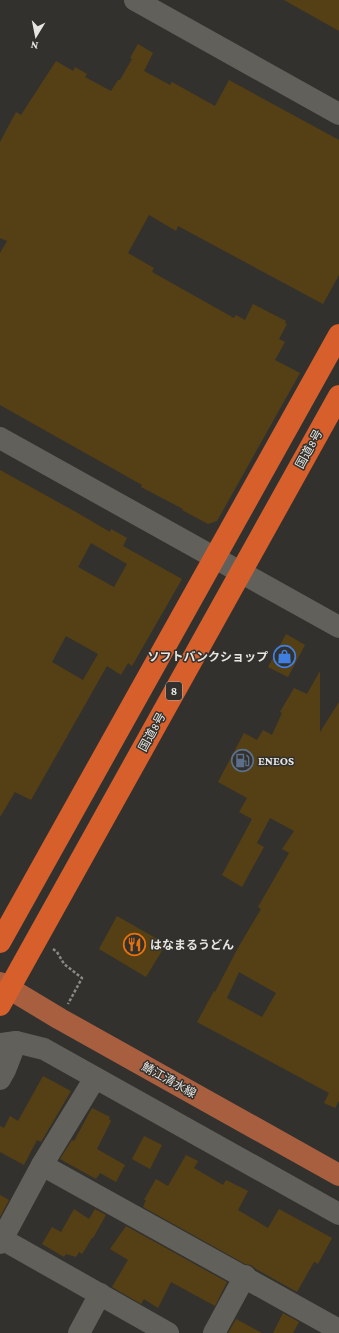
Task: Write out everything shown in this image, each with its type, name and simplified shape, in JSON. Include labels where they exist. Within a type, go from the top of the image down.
[{"type":"highway","points":[[0,942],[339,335]]},
{"type":"highway","name":"国道8号","points":[[3,992],[339,396]]},
{"type":"main road","name":"鯖江清水線","points":[[3,992],[60,1019],[339,1175]]},
{"type":"street","points":[[135,0],[339,114]]},
{"type":"street","points":[[0,438],[339,627]]},
{"type":"street","points":[[0,1079],[5,1070],[8,1043],[44,1049],[339,1214]]},
{"type":"street","points":[[94,1078],[42,1165],[1,1241],[100,1294],[168,1333]]},
{"type":"street","points":[[42,1165],[334,1325]]},
{"type":"street","points":[[214,1333],[245,1276]]},
{"type":"street","points":[[79,1333],[100,1294]]},
{"type":"building","points":[[284,0],[339,0],[339,31]]},
{"type":"building","points":[[138,44],[153,53],[144,71],[170,85],[172,82],[215,106],[229,80],[339,140],[339,275],[323,304],[178,226],[176,231],[149,215],[128,253],[154,268],[152,272],[234,318],[236,315],[245,320],[253,304],[286,321],[285,323],[287,324],[279,339],[285,342],[275,360],[300,373],[217,521],[208,524],[0,405],[0,253],[7,241],[0,238],[0,142],[16,112],[21,115],[56,61],[73,71],[75,67],[87,74],[85,77],[111,91],[118,80],[120,80],[132,59],[130,58]]},
{"type":"building","points":[[0,470],[110,532],[111,529],[127,538],[123,546],[182,579],[132,666],[128,663],[121,675],[107,666],[31,800],[15,792],[0,817]],"holes":[[[91,543],[127,564],[114,587],[78,567]],[[66,636],[98,654],[83,680],[52,662]]]},
{"type":"building","points":[[286,634],[305,645],[288,677],[268,667]]},
{"type":"building","points":[[320,671],[320,732],[339,702],[339,1101],[335,1108],[324,1103],[329,1093],[197,1022],[261,909],[258,907],[289,853],[282,849],[294,831],[270,818],[257,843],[264,847],[242,887],[222,875],[252,819],[239,812],[247,798],[218,782],[244,733],[257,740],[263,730],[272,735],[282,713],[280,712],[294,688],[307,694]],"holes":[[[239,972],[276,993],[262,1017],[227,998]]]},
{"type":"building","points":[[117,916],[166,944],[146,977],[99,949]]},
{"type":"building","points":[[43,1076],[71,1091],[41,1142],[37,1140],[24,1165],[0,1152],[0,1126],[4,1128],[10,1116],[18,1121]]},
{"type":"building","points":[[92,1108],[110,1117],[109,1119],[111,1121],[97,1149],[125,1165],[116,1182],[100,1173],[96,1179],[60,1159],[72,1140],[74,1141]]},
{"type":"building","points":[[144,1136],[162,1145],[150,1169],[132,1159]]},
{"type":"building","points":[[186,1155],[198,1161],[194,1168],[223,1185],[226,1180],[248,1191],[238,1210],[268,1228],[279,1209],[332,1238],[318,1264],[314,1262],[297,1292],[251,1265],[245,1264],[143,1207],[146,1200],[144,1200],[156,1179],[168,1186]]},
{"type":"building","points":[[0,1195],[9,1200],[0,1217]]},
{"type":"building","points":[[74,1209],[89,1219],[95,1209],[106,1215],[82,1254],[79,1252],[76,1257],[66,1254],[64,1257],[42,1244],[52,1227],[61,1232]]},
{"type":"building","points":[[126,1226],[227,1282],[215,1306],[171,1282],[158,1308],[144,1299],[141,1304],[112,1287],[128,1260],[110,1249]]},
{"type":"building","points":[[283,1313],[299,1322],[293,1333],[273,1333]]},
{"type":"building","points":[[236,1319],[262,1333],[228,1333]]},
{"type":"place","name":"ソフトバンクショップ","points":[[284,657]]},
{"type":"place","name":"ENEOS","points":[[243,761]]},
{"type":"place","name":"はなまるうどん","points":[[134,945]]}]
